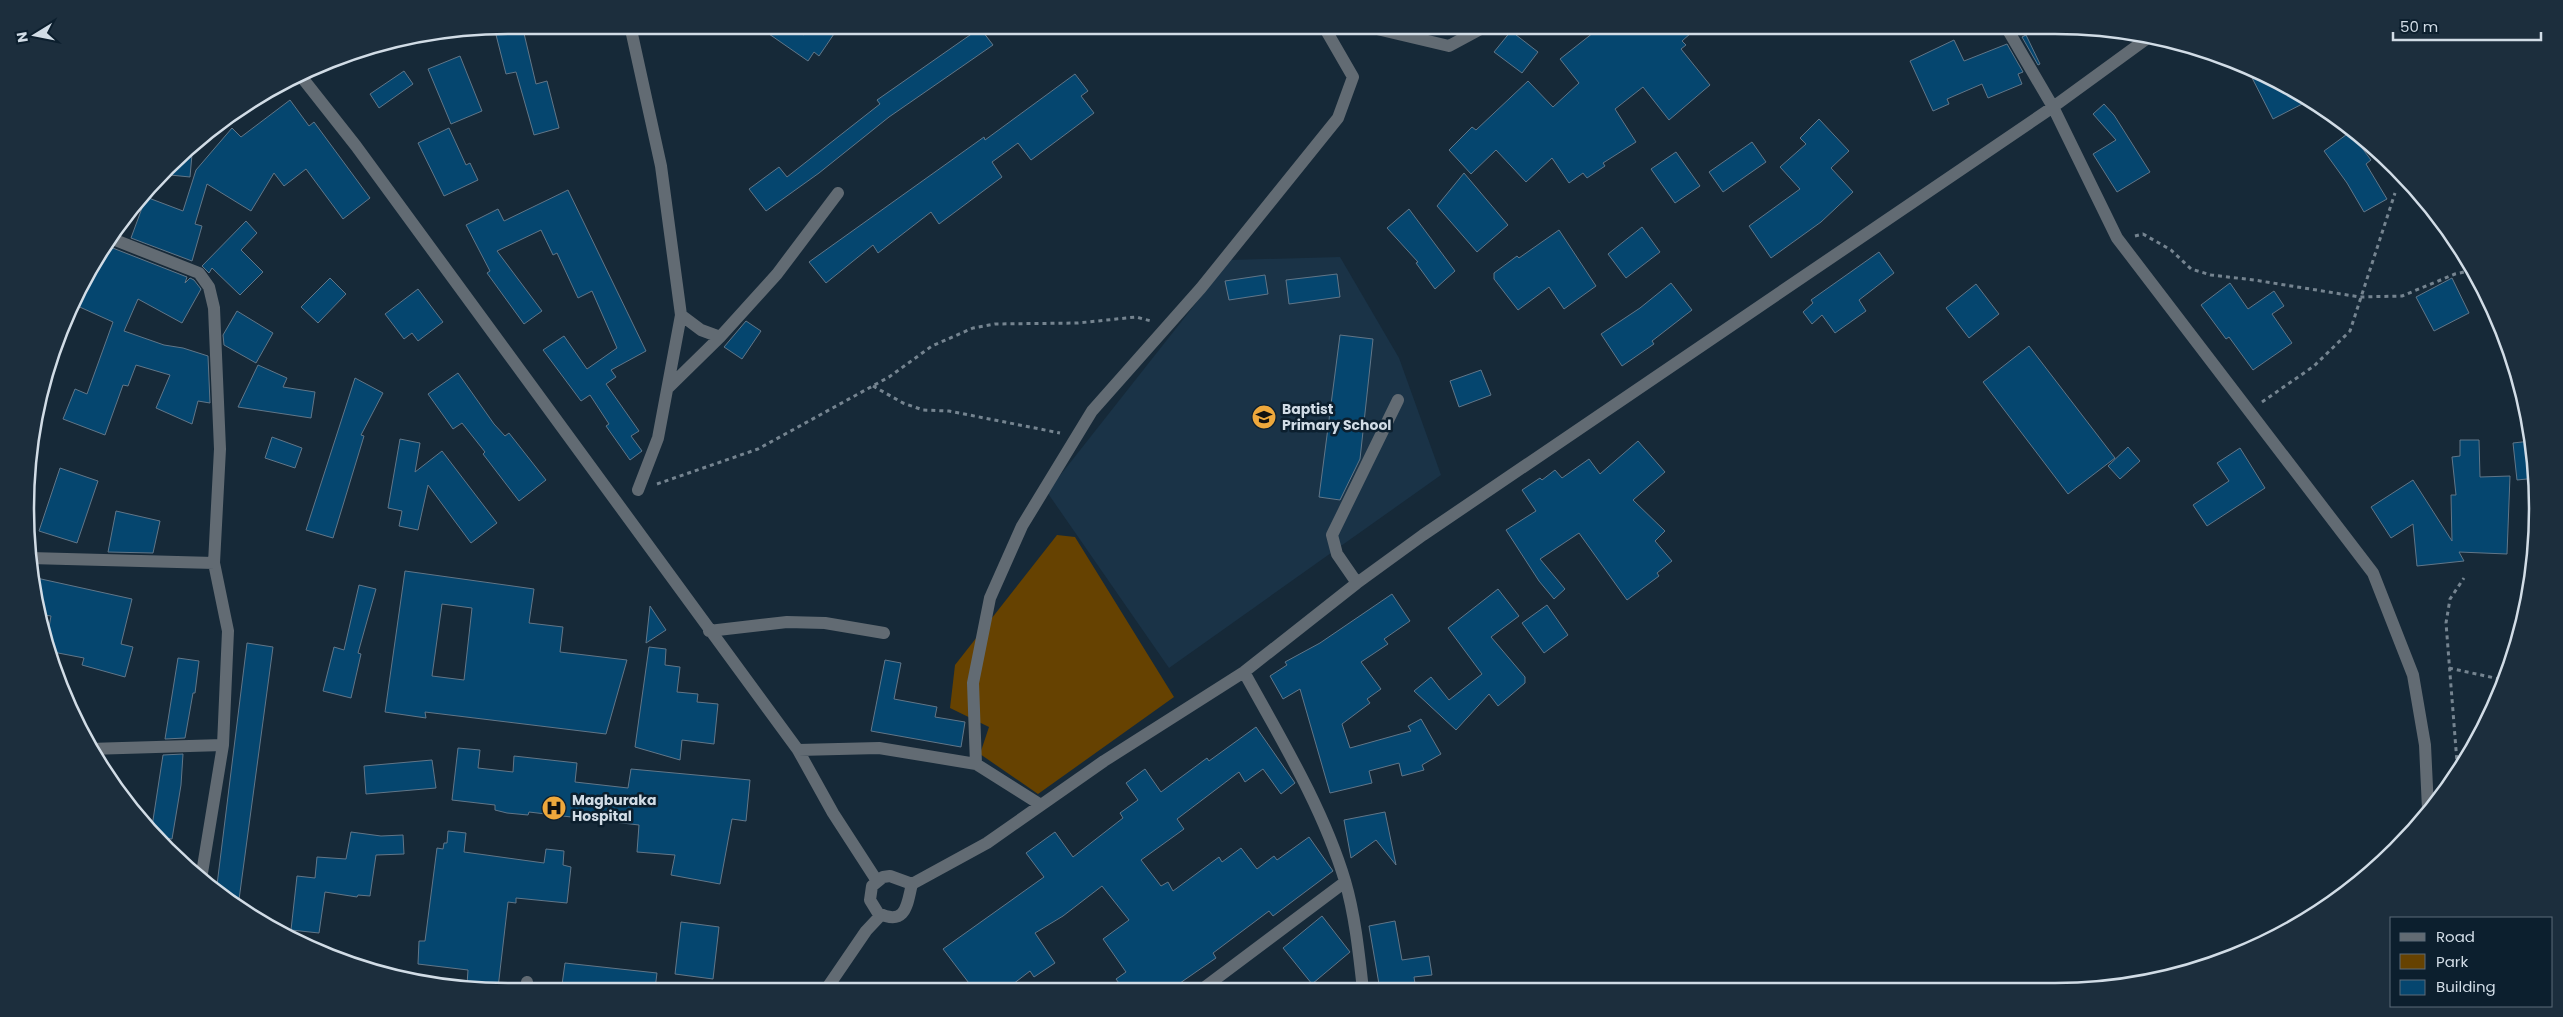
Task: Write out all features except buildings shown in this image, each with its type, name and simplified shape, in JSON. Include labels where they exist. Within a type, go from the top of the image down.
[{"type":"street","points":[[632,34],[661,166],[681,314],[658,438],[638,490]]},
{"type":"street","points":[[976,764],[974,683],[990,598],[1022,526],[1092,411],[1201,288],[1338,118],[1354,77],[1328,34]]},
{"type":"street","points":[[1398,34],[1449,46],[1471,34]]},
{"type":"street","points":[[2010,34],[2053,107],[2117,238],[2373,573],[2413,674],[2425,745],[2428,802]]},
{"type":"street","points":[[912,884],[906,910],[894,917],[881,915],[873,908],[870,900],[872,886],[877,881],[890,876],[912,884],[986,843],[1104,761],[1244,672],[1357,583],[1423,535],[2053,107],[2142,42]]},
{"type":"street","points":[[304,81],[356,146],[709,631],[798,750],[877,881]]},
{"type":"street","points":[[668,388],[720,337],[777,274],[838,193]]},
{"type":"street","points":[[117,241],[199,273],[209,287],[214,308],[220,449],[214,563],[228,631],[222,745],[201,870]]},
{"type":"street","points":[[681,314],[701,330],[720,337]]},
{"type":"street","points":[[1357,583],[1337,554],[1332,535],[1398,400]]},
{"type":"street","points":[[37,558],[214,563]]},
{"type":"street","points":[[709,631],[786,622],[825,624],[884,634]]},
{"type":"street","points":[[1244,672],[1306,790],[1328,837],[1345,882],[1361,983]]},
{"type":"street","points":[[99,749],[222,745]]},
{"type":"street","points":[[798,750],[879,748],[976,764],[1041,806]]},
{"type":"street","points":[[1210,983],[1345,882]]},
{"type":"street","points":[[830,983],[866,931],[881,915]]},
{"type":"path","points":[[2249,411],[2314,366],[2350,331],[2395,193]]},
{"type":"path","points":[[2117,238],[2143,234],[2171,250],[2191,269],[2211,275],[2360,297],[2402,296],[2454,274],[2466,271]]},
{"type":"path","points":[[638,490],[758,450],[889,377],[932,346],[973,328],[995,324],[1078,323],[1136,317],[1151,321],[1163,330]]},
{"type":"path","points":[[873,386],[903,404],[923,410],[949,411],[1075,437]]},
{"type":"path","points":[[2457,760],[2446,623],[2450,599],[2464,578]]},
{"type":"path","points":[[2449,668],[2497,679]]},
{"type":"shaded area","name":"Baptist Primary School","points":[[1340,257],[1399,358],[1441,475],[1169,668],[1047,492],[1230,260]]},
{"type":"green space","points":[[1057,535],[1075,537],[1174,697],[1038,794],[980,754],[989,727],[950,708],[955,665]]},
{"type":"place","name":"Baptist Primary School","points":[[1264,417]]},
{"type":"place","name":"Magburaka Hospital","points":[[554,808]]}]
